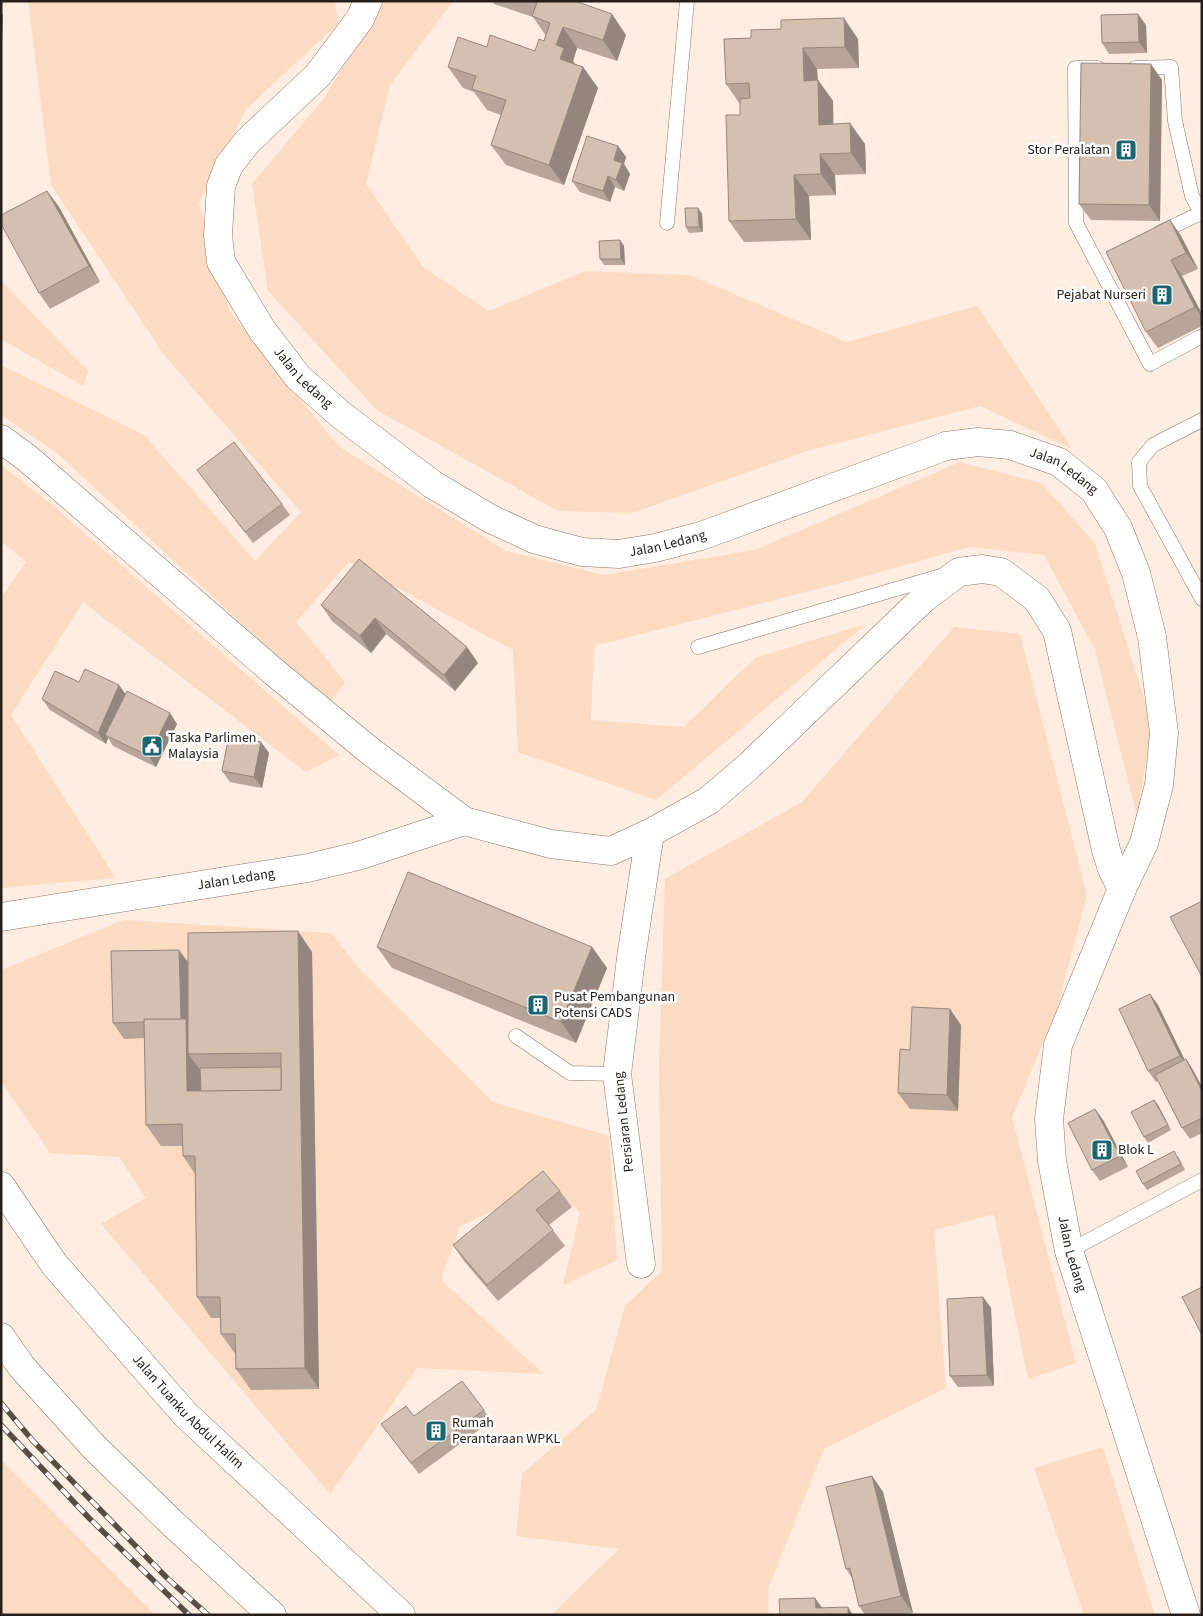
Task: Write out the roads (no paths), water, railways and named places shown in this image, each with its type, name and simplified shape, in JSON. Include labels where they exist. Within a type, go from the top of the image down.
[{"type":"street","name":"Jalan Ledang","points":[[368,1],[360,19],[318,76],[248,141],[228,164],[221,186],[218,235],[221,262],[262,330],[298,377],[341,416],[432,484],[489,518],[534,539],[582,552],[619,554],[654,548],[701,536],[946,446],[978,442],[1010,446],[1060,462],[1094,490],[1118,528],[1136,573],[1152,637],[1164,733],[1158,785],[1144,843],[1122,889],[1058,1046],[1049,1119],[1052,1161],[1068,1251],[1186,1615]]},
{"type":"street","points":[[1,439],[26,458],[274,672],[370,751],[464,821],[551,844],[611,851],[650,833],[708,801],[750,765],[922,599],[959,572],[982,569],[1001,572],[1038,599],[1057,631],[1106,850],[1112,869],[1122,889]]},
{"type":"street","name":"Jalan Ledang","points":[[1,917],[308,868],[358,856],[464,821]]},
{"type":"street","name":"Persiaran Ledang","points":[[641,1264],[617,1074],[631,958],[650,833]]},
{"type":"street","name":"Jalan Tuanku Abdul Halim","points":[[1,1186],[54,1264],[185,1414],[401,1615]]},
{"type":"street","points":[[1,1336],[21,1366],[94,1447],[171,1522],[272,1615]]},
{"type":"lane","points":[[667,223],[687,1]]},
{"type":"lane","points":[[1149,238],[1201,213],[1192,196],[1175,121],[1170,67],[1075,68],[1076,223],[1102,261],[1150,364],[1202,336]]},
{"type":"lane","points":[[1202,420],[1153,445],[1139,462],[1140,486],[1202,599]]},
{"type":"lane","points":[[698,647],[938,576],[959,572]]},
{"type":"lane","points":[[516,1036],[570,1073],[617,1074]]},
{"type":"lane","points":[[1068,1251],[1202,1180]]},
{"type":"railway","points":[[1,1403],[33,1441],[167,1578],[208,1615]]},
{"type":"railway","points":[[1,1425],[89,1518],[189,1615]]},
{"type":"place","name":"Stor Peralatan","points":[[1126,150]]},
{"type":"place","name":"Pejabat Nurseri","points":[[1162,295]]},
{"type":"place","name":"Taska Parlimen Malaysia","points":[[152,746]]},
{"type":"place","name":"Pusat Pembangunan Potensi CADS","points":[[538,1005]]},
{"type":"place","name":"Blok L","points":[[1102,1150]]},
{"type":"place","name":"Rumah Perantaraan WPKL","points":[[436,1431]]}]
